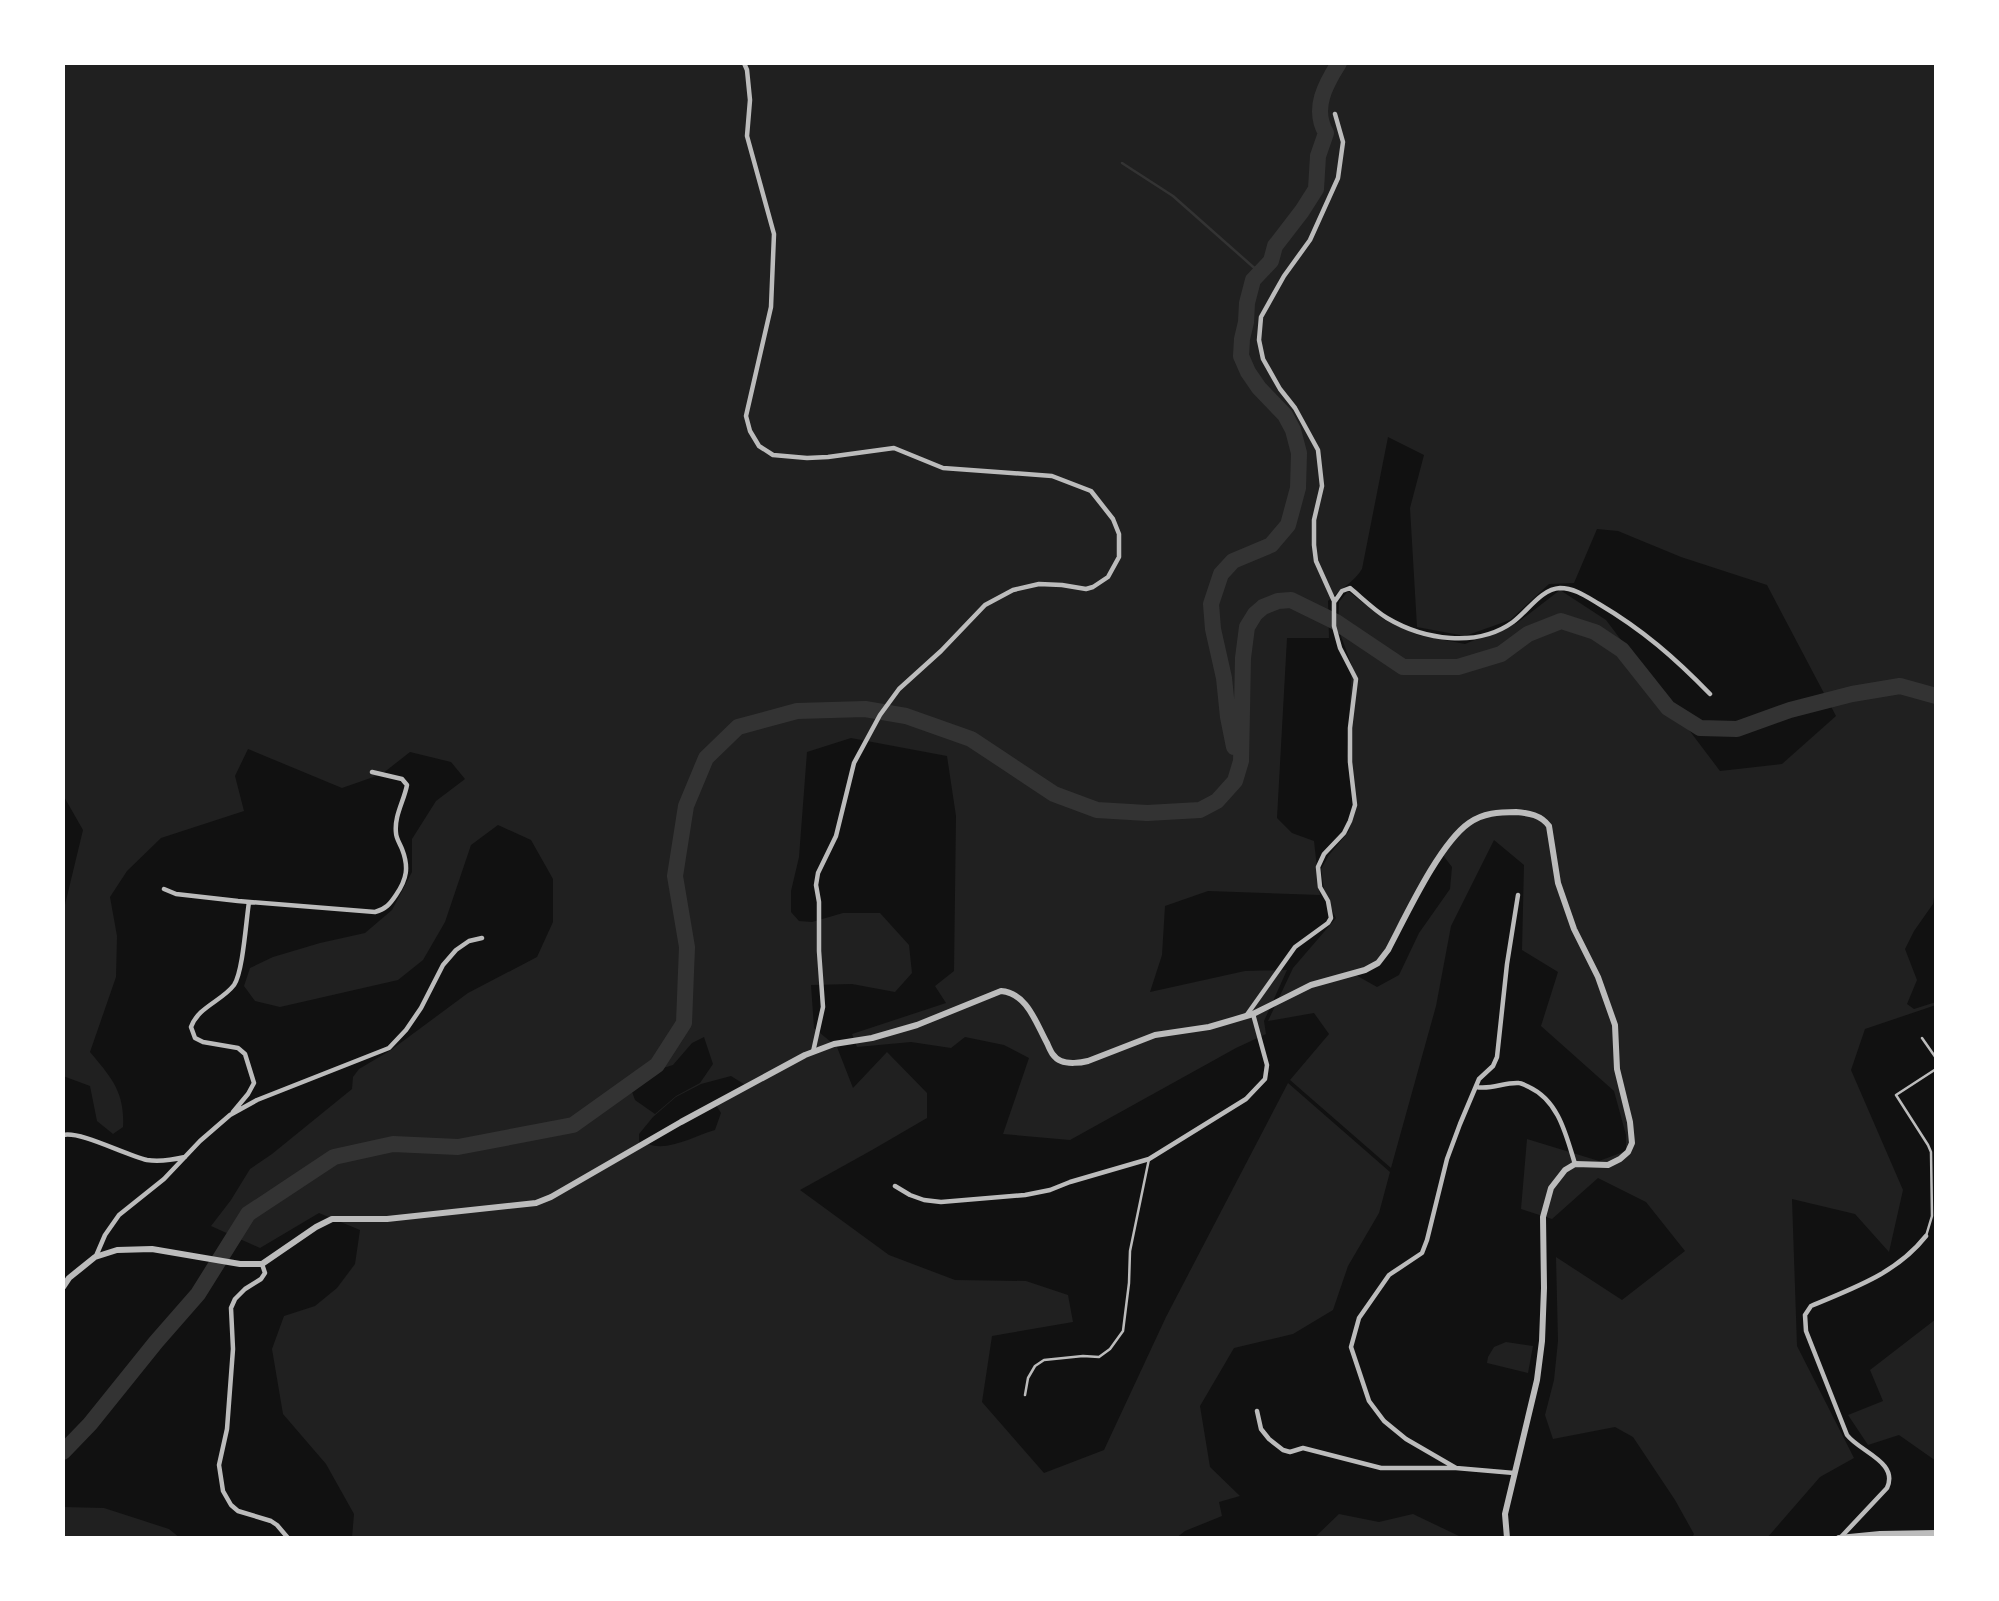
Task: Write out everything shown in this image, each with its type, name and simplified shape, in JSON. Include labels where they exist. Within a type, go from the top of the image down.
[{"type":"street","points":[[744,63],[750,100],[747,135],[774,234],[771,307],[746,416],[750,431],[760,446],[773,455],[807,458],[894,448],[943,468],[1052,476],[1091,491],[1113,519],[1119,534],[1119,557],[1108,577],[1086,589],[1039,584],[1013,590],[985,605],[941,651],[899,689],[880,715],[854,764],[836,836],[818,873],[816,885],[823,1007],[813,1053]]},
{"type":"street","points":[[1245,1016],[1295,947],[1331,918],[1328,901],[1320,887],[1318,867],[1324,854],[1344,833],[1355,805],[1350,762],[1350,728],[1356,680],[1340,648],[1334,626],[1334,601],[1316,561],[1314,520],[1322,486],[1318,450],[1263,359],[1259,340],[1261,317],[1284,276],[1310,240],[1338,178],[1343,142],[1335,114]]},
{"type":"street","points":[[1334,601],[1342,591],[1350,588],[1386,618],[1412,629],[1466,639],[1492,633],[1513,622],[1543,595],[1555,589],[1575,590],[1633,625],[1679,662],[1710,694]]},
{"type":"street","points":[[164,888],[176,894],[249,902],[375,912],[383,910],[391,904],[408,873],[396,835],[396,818],[405,798],[407,785],[402,779],[372,772]]},
{"type":"street","points":[[63,1287],[81,1267],[106,1252],[152,1249],[240,1264],[262,1264],[332,1219],[387,1219],[536,1203],[805,1055],[834,1044],[872,1038],[917,1025],[1001,990],[1020,997],[1053,1055],[1063,1062],[1088,1061],[1155,1035],[1209,1027],[1253,1014],[1311,985],[1365,970],[1378,963],[1388,950],[1441,854],[1469,823],[1488,814],[1524,813],[1537,816],[1549,826],[1558,883],[1574,929],[1609,1004],[1615,1025],[1617,1069],[1630,1122],[1632,1143],[1628,1152],[1608,1165],[1575,1164],[1565,1170],[1551,1188],[1543,1217],[1542,1341],[1537,1380],[1506,1514],[1507,1538]]},
{"type":"street","points":[[1457,1468],[1406,1439],[1384,1421],[1369,1401],[1351,1347],[1359,1318],[1389,1275],[1422,1253],[1447,1159],[1479,1080],[1497,1058],[1518,895]]},
{"type":"street","points":[[95,1257],[119,1215],[164,1179],[206,1135],[230,1115],[254,1083],[245,1054],[238,1048],[195,1038],[191,1027],[200,1013],[224,996],[236,982],[249,902]]},
{"type":"street","points":[[230,1115],[257,1100],[389,1048],[421,1008],[443,965],[456,950],[469,941],[482,938]]},
{"type":"street","points":[[895,1186],[911,1195],[941,1202],[1025,1195],[1050,1190],[1149,1159],[1246,1099],[1265,1079],[1267,1065],[1253,1014]]},
{"type":"street","points":[[1476,1087],[1520,1083],[1538,1091],[1558,1114],[1575,1164]]},
{"type":"street","points":[[63,1136],[73,1134],[148,1160],[167,1161],[186,1156]]},
{"type":"street","points":[[1840,1537],[1887,1488],[1890,1473],[1847,1435],[1806,1331],[1805,1315],[1811,1306],[1876,1279],[1920,1244],[1926,1236]]},
{"type":"street","points":[[262,1264],[265,1273],[261,1279],[245,1289],[235,1299],[231,1308],[233,1349],[227,1429],[219,1465],[223,1491],[231,1505],[238,1511],[271,1521],[288,1538]]},
{"type":"street","points":[[1257,1411],[1261,1429],[1269,1439],[1290,1452],[1303,1448],[1381,1468],[1457,1468],[1514,1474]]},
{"type":"street","points":[[1840,1537],[1936,1533]]},
{"type":"lane","points":[[1922,1038],[1936,1058]]},
{"type":"lane","points":[[1926,1236],[1931,1216],[1931,1153],[1896,1095],[1936,1069]]},
{"type":"lane","points":[[1025,1395],[1028,1378],[1035,1366],[1044,1360],[1099,1357],[1110,1349],[1123,1331],[1130,1251],[1149,1159]]},
{"type":"shaded area","points":[[63,63],[1936,63],[1936,884],[1933,904],[1905,949],[1917,980],[1907,1004],[1914,1009],[1936,1002],[1936,1005],[1865,1029],[1851,1070],[1903,1190],[1889,1252],[1855,1214],[1792,1199],[1797,1346],[1854,1458],[1820,1477],[1767,1538],[1692,1538],[1694,1534],[1675,1500],[1633,1437],[1615,1427],[1553,1439],[1545,1415],[1554,1380],[1558,1341],[1556,1257],[1622,1300],[1685,1251],[1646,1202],[1598,1178],[1552,1219],[1521,1209],[1527,1139],[1599,1161],[1626,1151],[1626,1135],[1614,1091],[1541,1026],[1558,972],[1522,950],[1524,865],[1494,840],[1451,926],[1436,1006],[1391,1168],[1290,1080],[1329,1034],[1314,1013],[1268,1021],[1293,968],[1336,918],[1325,896],[1321,869],[1349,831],[1354,810],[1347,756],[1352,666],[1338,628],[1339,602],[1348,591],[1385,620],[1418,635],[1465,644],[1517,623],[1560,590],[1606,620],[1720,771],[1782,764],[1836,716],[1767,585],[1681,557],[1618,531],[1597,529],[1574,583],[1549,584],[1510,620],[1465,636],[1417,627],[1410,508],[1424,455],[1388,437],[1362,569],[1328,601],[1329,638],[1287,638],[1277,818],[1292,833],[1314,841],[1320,895],[1208,891],[1165,906],[1162,955],[1150,992],[1245,971],[1287,970],[1264,1021],[1266,1034],[1070,1140],[1003,1134],[1029,1058],[1004,1045],[965,1037],[951,1048],[911,1042],[857,1047],[852,1034],[946,1003],[935,986],[954,971],[956,816],[947,756],[851,738],[807,752],[799,857],[791,891],[791,912],[799,921],[812,922],[843,913],[880,913],[909,945],[912,973],[895,992],[852,984],[811,985],[814,1028],[837,1047],[853,1088],[887,1052],[927,1093],[927,1118],[800,1190],[889,1255],[955,1280],[1026,1281],[1068,1295],[1073,1322],[992,1336],[982,1402],[1044,1473],[1104,1450],[1166,1317],[1288,1083],[1390,1172],[1379,1213],[1348,1266],[1333,1310],[1293,1334],[1234,1348],[1200,1406],[1210,1467],[1240,1496],[1219,1502],[1222,1516],[1185,1531],[1176,1538],[352,1538],[354,1514],[326,1464],[283,1414],[272,1349],[284,1316],[315,1306],[337,1288],[355,1264],[360,1230],[319,1213],[260,1248],[211,1226],[250,1169],[352,1089],[353,1077],[359,1069],[391,1050],[468,993],[537,957],[553,922],[553,879],[531,840],[498,825],[471,845],[445,922],[423,960],[398,980],[280,1007],[255,1001],[244,986],[250,968],[273,957],[365,933],[392,910],[412,872],[412,839],[436,801],[465,779],[451,762],[410,752],[382,774],[342,788],[248,749],[235,776],[244,811],[161,838],[127,871],[110,897],[117,936],[116,977],[90,1052],[110,1077],[122,1104],[123,1127],[113,1134],[97,1121],[90,1086],[63,1076],[63,913],[83,830],[63,795]],"holes":[[[1442,854],[1452,867],[1450,889],[1419,933],[1399,975],[1377,987],[1354,974],[1378,963]],[[704,1037],[713,1064],[700,1083],[676,1096],[655,1114],[635,1100],[631,1089],[660,1069],[673,1065],[692,1043]],[[731,1076],[747,1086],[639,1146],[639,1134],[653,1117],[676,1097],[701,1084]],[[716,1105],[721,1113],[715,1130],[672,1145],[648,1144]]]},
{"type":"shaded area","points":[[1936,1319],[1936,1461],[1899,1435],[1868,1445],[1848,1415],[1883,1401],[1870,1370]]},
{"type":"shaded area","points":[[1506,1342],[1533,1346],[1528,1373],[1487,1363],[1494,1347]]},
{"type":"shaded area","points":[[63,1507],[104,1508],[169,1529],[180,1538],[63,1538]]},
{"type":"shaded area","points":[[1339,1514],[1379,1522],[1413,1514],[1459,1536],[1314,1538]]},
{"type":"waterway","points":[[1234,747],[1211,604],[1221,574],[1233,561],[1271,545],[1288,525],[1298,488],[1299,453],[1293,430],[1285,415],[1259,388],[1241,356],[1247,303],[1253,280],[1271,261],[1275,246],[1316,189],[1318,156],[1326,133],[1320,106],[1325,88],[1339,63]]},
{"type":"waterway","points":[[1122,163],[1173,196],[1260,273]]},
{"type":"waterway","points":[[63,1452],[90,1424],[198,1294],[248,1214],[334,1157],[393,1144],[458,1147],[573,1125],[657,1065],[684,1023],[687,947],[675,876],[686,806],[706,758],[738,727],[797,711],[865,709],[906,716],[971,739],[1054,794],[1097,810],[1147,813],[1200,810],[1217,801],[1235,781],[1241,761],[1243,658],[1247,627],[1263,607],[1278,601],[1291,600],[1336,622],[1403,667],[1458,667],[1501,654],[1528,634],[1561,621],[1595,632],[1622,650],[1668,708],[1700,728],[1737,729],[1790,710],[1852,694],[1900,686],[1936,696]]}]
